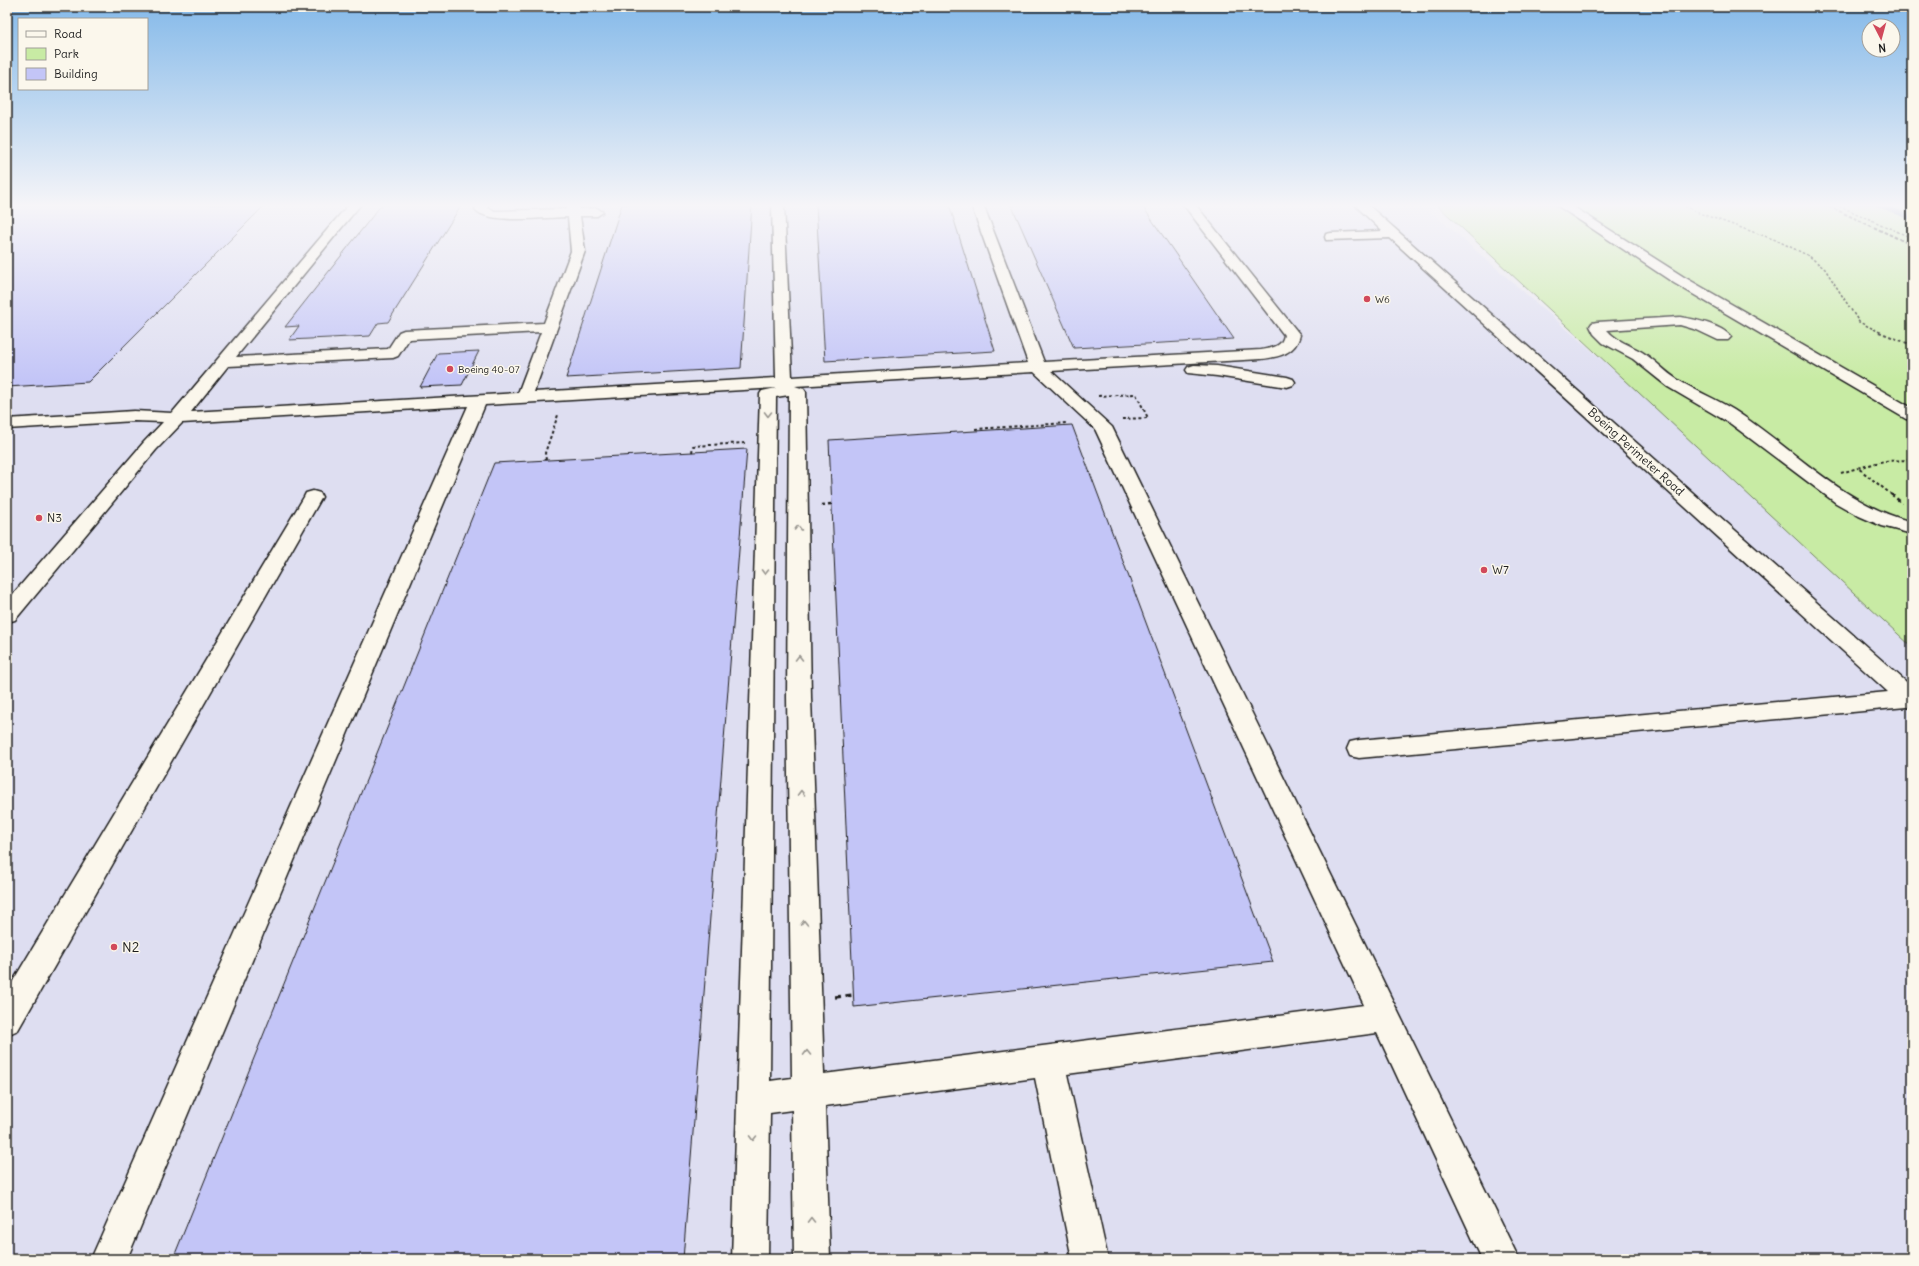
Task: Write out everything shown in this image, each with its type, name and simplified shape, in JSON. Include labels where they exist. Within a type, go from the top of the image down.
[{"type":"lane","points":[[7,615],[150,446],[177,418],[306,263]]},
{"type":"lane","points":[[524,398],[574,263]]},
{"type":"lane","points":[[780,263],[784,387]]},
{"type":"lane","points":[[999,263],[1038,368],[1104,427],[1501,1259]]},
{"type":"lane","points":[[7,424],[134,416],[177,418],[478,400],[784,387],[1038,368],[1263,354],[1276,352],[1286,348],[1291,343],[1292,335],[1235,263]]},
{"type":"lane","name":"Boeing Perimeter Road","points":[[1426,263],[1911,699]]},
{"type":"lane","points":[[1653,263],[1679,280],[1912,415]]},
{"type":"lane","points":[[1723,337],[1707,327],[1693,322],[1680,321],[1598,326],[1599,330],[1607,339],[1639,357],[1668,381],[1737,419],[1858,508],[1900,526],[1912,528]]},
{"type":"lane","points":[[228,357],[399,342],[404,335],[551,326]]},
{"type":"lane","points":[[1052,380],[1199,370],[1217,371],[1287,382]]},
{"type":"lane","points":[[750,1259],[768,394],[784,387],[798,392],[799,705],[812,1259]]},
{"type":"lane","points":[[109,1259],[478,400]]},
{"type":"lane","points":[[7,1020],[313,497]]},
{"type":"lane","points":[[1359,749],[1911,699]]},
{"type":"lane","points":[[754,1098],[1386,1017]]},
{"type":"lane","points":[[1048,1061],[1090,1259]]},
{"type":"path","points":[[1817,263],[1825,269],[1860,322],[1870,329],[1912,345]]},
{"type":"path","points":[[975,429],[1148,418],[1136,394],[1094,396],[1084,378]]},
{"type":"path","points":[[1906,506],[1858,468],[1884,460],[1912,460]]},
{"type":"shaded area","points":[[7,263],[1490,263],[1912,628],[1912,1259],[7,1259]]},
{"type":"green space","points":[[1499,263],[1912,263],[1912,647]]},
{"type":"building","points":[[7,263],[207,263],[88,382],[7,387]]},
{"type":"building","points":[[335,263],[425,263],[388,322],[378,323],[370,336],[289,340],[299,326],[285,327]]},
{"type":"building","points":[[603,263],[748,263],[741,368],[566,378]]},
{"type":"building","points":[[819,263],[967,263],[995,351],[825,361]]},
{"type":"building","points":[[1037,263],[1182,263],[1234,339],[1074,348]]},
{"type":"building","name":"Boeing 40-07","points":[[479,351],[462,385],[420,387],[438,353]]},
{"type":"building","points":[[1072,425],[1273,962],[854,1007],[829,440]]},
{"type":"building","points":[[747,449],[683,1259],[173,1259],[494,463]]},
{"type":"place","name":"W6","points":[[1367,299]]},
{"type":"place","name":"Boeing 40-07","points":[[450,369]]},
{"type":"place","name":"N3","points":[[39,518]]},
{"type":"place","name":"W7","points":[[1484,570]]},
{"type":"place","name":"N2","points":[[114,947]]}]
